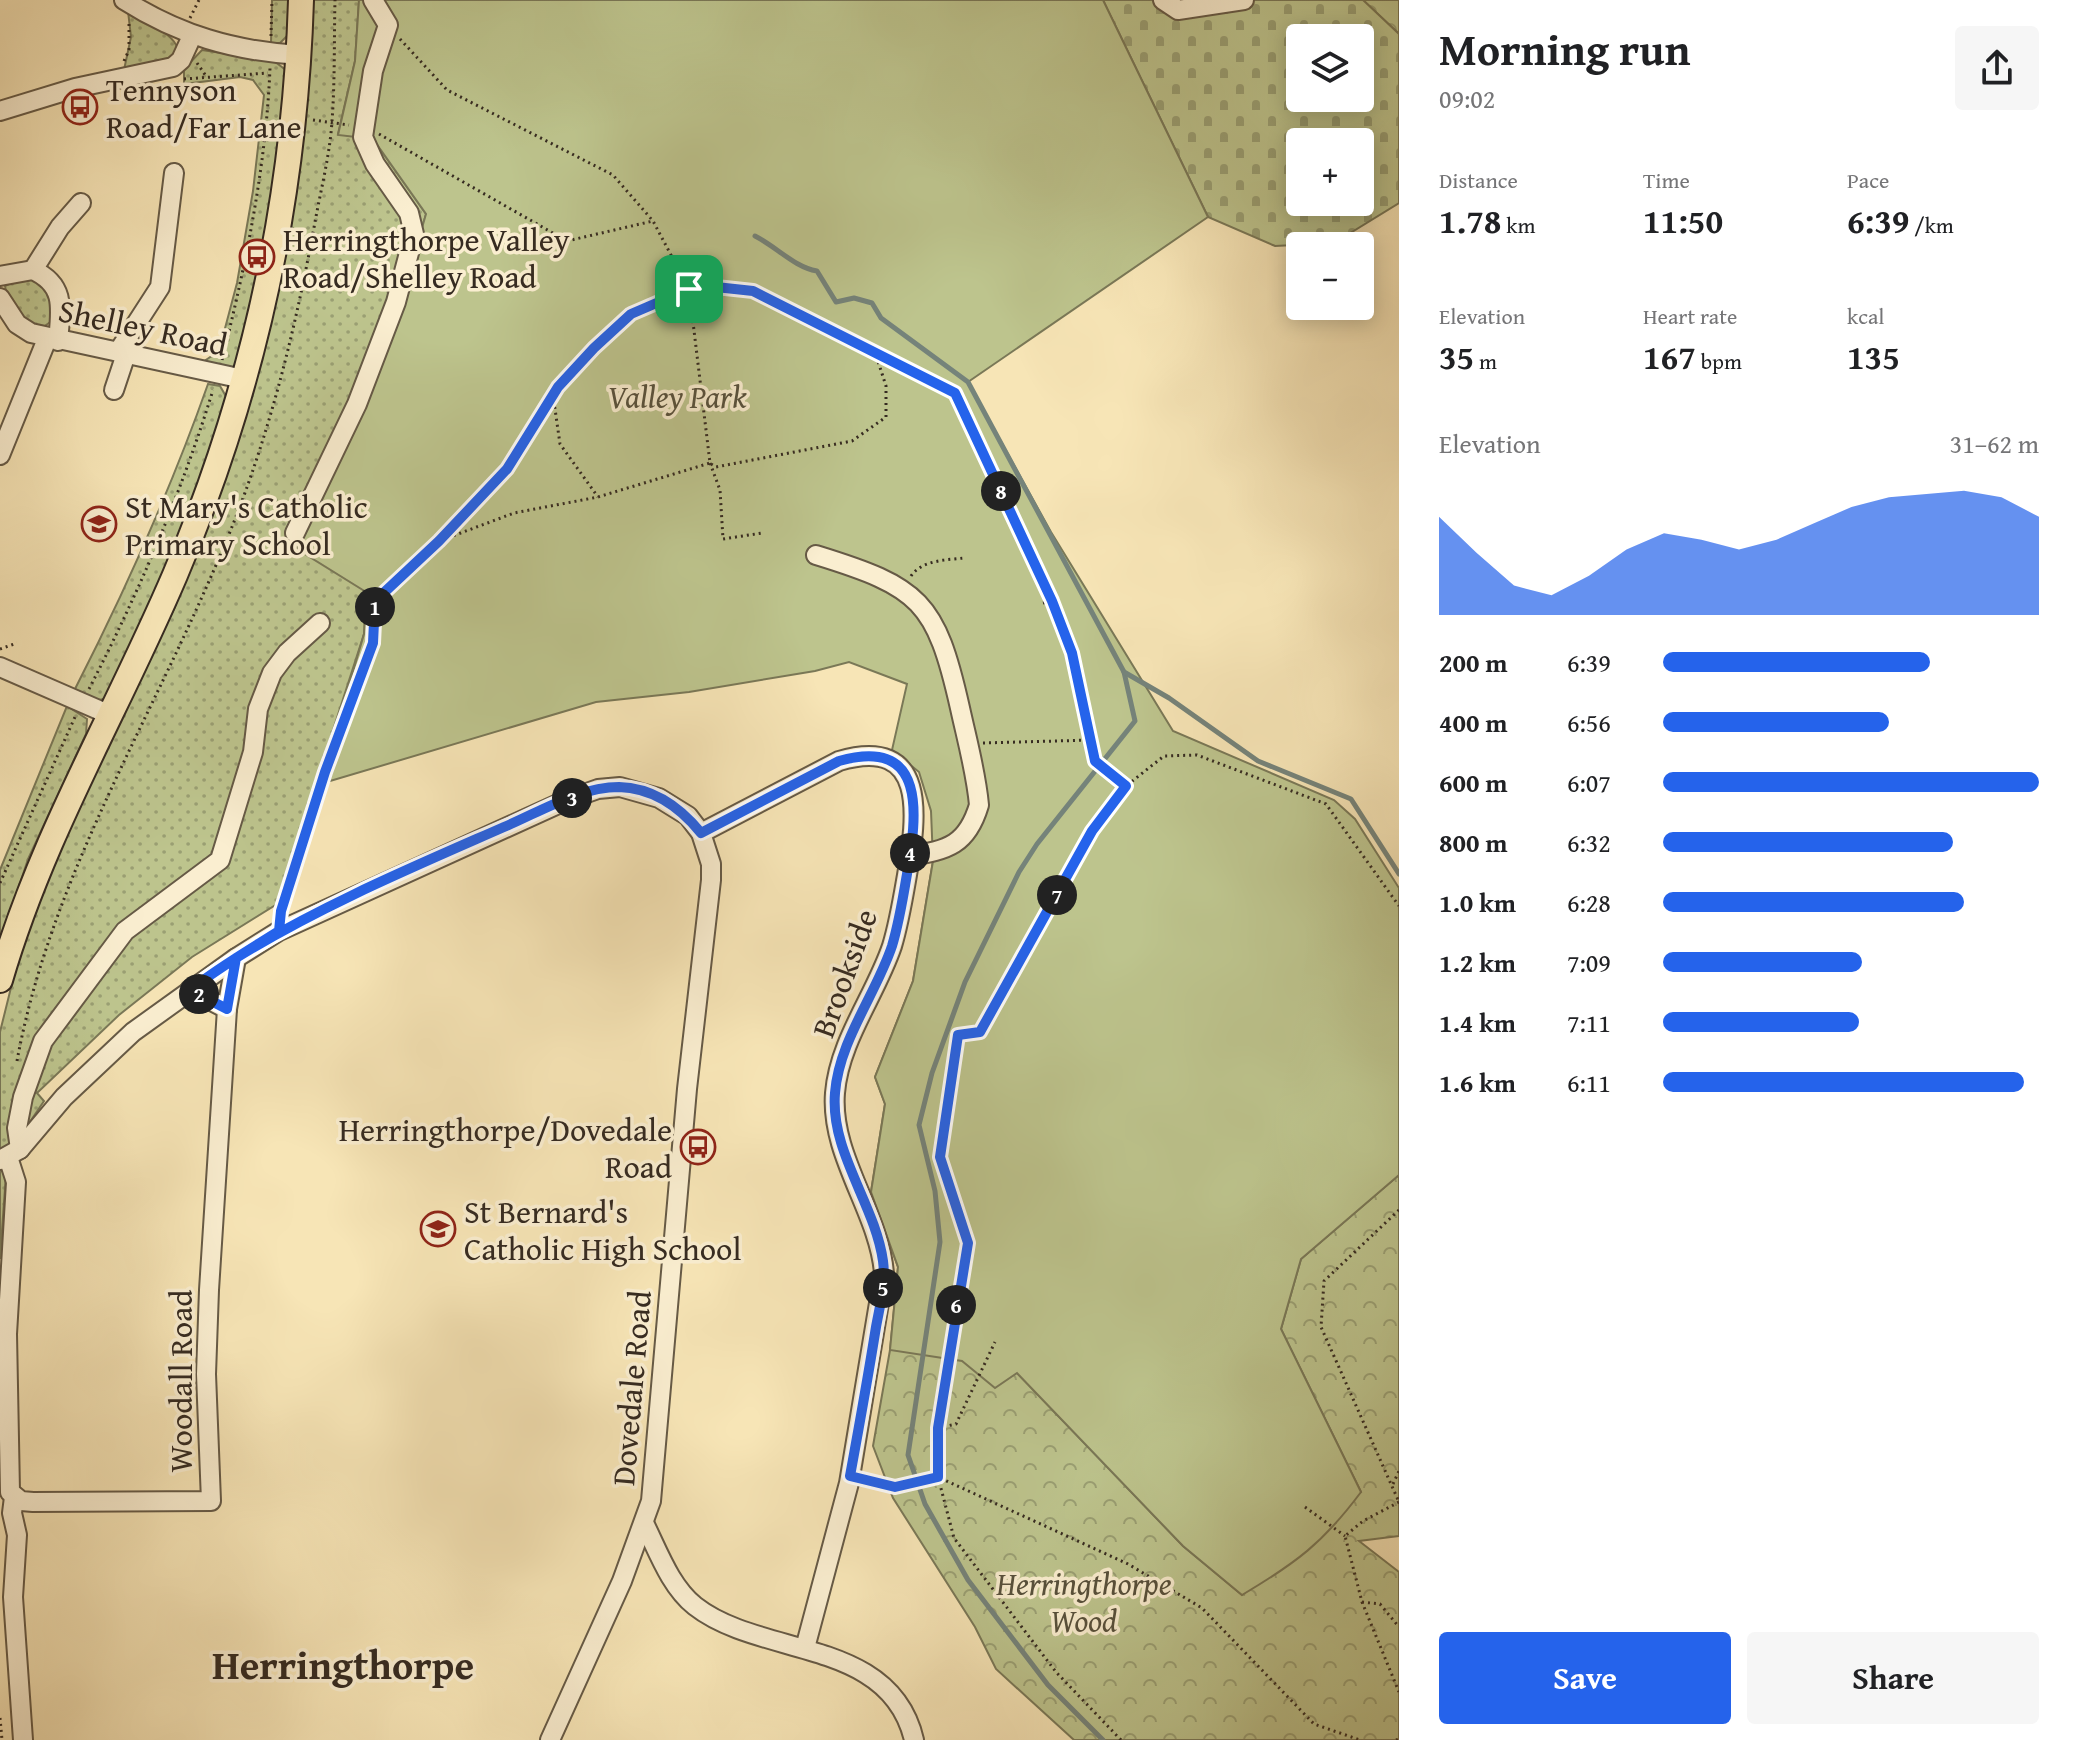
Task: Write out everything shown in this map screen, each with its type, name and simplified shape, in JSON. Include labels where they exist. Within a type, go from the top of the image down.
[{"type":"main road","points":[[0,980],[37,866],[194,529],[243,379],[277,246],[295,117],[301,0]]},
{"type":"street","points":[[295,533],[372,366],[396,302],[414,234],[409,213],[375,164],[363,137],[373,71],[388,25],[373,0]]},
{"type":"street","points":[[1163,0],[1178,10],[1244,0]]},
{"type":"street","points":[[125,1],[192,36],[271,53],[299,55]]},
{"type":"street","points":[[0,111],[125,77],[160,71],[181,60],[192,36]]},
{"type":"street","points":[[114,390],[122,353],[160,287],[174,173]]},
{"type":"street","points":[[33,270],[60,227],[81,203]]},
{"type":"street","points":[[0,276],[33,270],[49,278],[59,291],[52,340],[0,455]]},
{"type":"street","name":"Shelley Road","points":[[0,298],[17,324],[52,340],[243,379]]},
{"type":"street","points":[[816,555],[882,578],[902,589],[919,603],[941,635],[979,805],[968,830],[947,850],[910,856]]},
{"type":"street","points":[[23,1740],[13,1597],[17,1535],[12,1513],[14,1497],[8,1481],[7,1334],[16,1182],[9,1155],[23,1097],[43,1041],[125,931],[220,860],[253,752],[258,709],[272,673],[287,653],[320,623]]},
{"type":"street","points":[[0,667],[108,714]]},
{"type":"street","name":"Brookside","points":[[701,833],[839,761],[860,755],[878,756],[907,774],[913,788],[910,856],[892,947],[855,1029],[835,1093],[840,1133],[878,1239],[884,1273],[850,1476],[805,1648]]},
{"type":"street","points":[[9,1155],[98,1063],[236,958],[279,931],[455,849],[598,789],[640,790],[659,798],[688,816],[701,833]]},
{"type":"street","name":"Dovedale Road","points":[[550,1740],[644,1523],[654,1480],[687,1089],[711,880],[708,849],[701,833]]},
{"type":"street","name":"Woodall Road","points":[[14,1497],[33,1502],[211,1501],[206,1360],[227,1009],[236,958]]},
{"type":"street","points":[[190,990],[227,1009]]},
{"type":"street","points":[[644,1523],[677,1589],[694,1605],[754,1636],[841,1659],[872,1679],[907,1719],[914,1740]]},
{"type":"path","points":[[0,883],[81,703],[131,607],[168,522],[218,374],[242,281],[257,192],[270,73],[272,0]]},
{"type":"path","points":[[125,1],[131,37],[123,64],[125,77]]},
{"type":"path","points":[[388,25],[447,90],[613,175],[653,221],[689,289],[710,463],[720,490],[723,539],[762,533]]},
{"type":"path","points":[[160,71],[172,81],[270,73]]},
{"type":"path","points":[[295,117],[364,126],[567,241],[653,221]]},
{"type":"path","points":[[279,931],[281,911],[321,786],[373,643],[375,601],[439,541],[507,469],[553,395],[594,348],[631,314],[689,289],[716,287],[753,291],[955,393],[1052,601],[1072,653],[1079,700],[1092,740],[1095,761],[1126,786]]},
{"type":"path","points":[[710,463],[716,467],[852,441],[886,417],[886,386],[875,352]]},
{"type":"path","points":[[553,395],[560,444],[598,497]]},
{"type":"path","points":[[439,541],[514,513],[598,497],[710,463]]},
{"type":"path","points":[[902,589],[915,570],[934,562],[964,558]]},
{"type":"path","points":[[1043,603],[1052,601]]},
{"type":"path","points":[[0,649],[17,643]]},
{"type":"path","points":[[967,743],[1092,740]]},
{"type":"path","points":[[1121,1740],[1056,1672],[954,1538],[938,1477],[938,1428],[968,1243],[940,1157],[958,1035],[980,1032],[1092,831],[1126,786],[1164,756],[1197,755],[1326,804],[1399,906]]},
{"type":"path","points":[[1345,1536],[1399,1502],[1321,1327],[1324,1281],[1399,1210]]},
{"type":"path","points":[[938,1428],[956,1424],[995,1342]]},
{"type":"path","points":[[1393,1484],[1399,1471]]},
{"type":"path","points":[[850,1476],[895,1487],[938,1477],[1128,1564],[1202,1608],[1314,1724],[1360,1740]]},
{"type":"path","points":[[1305,1507],[1345,1536],[1362,1602],[1399,1692]]},
{"type":"path","points":[[1362,1602],[1380,1604],[1399,1627]]},
{"type":"path","points":[[0,1718],[2,1740]]},
{"type":"green space","points":[[272,0],[291,0],[288,35],[280,43],[271,43]]},
{"type":"green space","points":[[310,0],[359,0],[355,61],[338,134],[373,139],[426,214],[390,339],[364,634],[277,904],[192,957],[119,1015],[37,1093],[44,1101],[13,1147],[0,1152],[0,1032],[24,935],[76,806],[174,609],[240,436],[279,288],[290,226]]},
{"type":"green space","name":"Valley Park","points":[[359,0],[1103,0],[1208,217],[968,382],[1051,532],[1173,731],[1334,800],[1355,819],[1399,888],[1399,1175],[1301,1259],[1281,1329],[1361,1492],[1308,1551],[1242,1595],[1183,1546],[1017,1373],[995,1388],[962,1361],[890,1350],[898,1267],[871,1192],[885,1104],[875,1077],[913,981],[933,861],[931,811],[919,772],[892,750],[907,684],[849,662],[815,671],[689,692],[596,702],[320,784],[364,634],[366,592],[297,549],[390,339],[426,214],[373,139],[338,135],[355,61]]},
{"type":"green space","points":[[1103,0],[1363,0],[1399,34],[1399,203],[1352,232],[1286,232],[1286,245],[1275,246],[1208,217]]},
{"type":"green space","points":[[1363,0],[1399,0],[1399,34]]},
{"type":"green space","points":[[128,11],[172,39],[177,54],[159,64],[124,70],[131,37]]},
{"type":"green space","points":[[202,50],[274,61],[287,71],[265,263],[235,368],[203,362],[219,351],[237,283],[253,191],[264,95],[253,80],[240,77],[184,84],[184,69]]},
{"type":"green space","points":[[27,275],[52,292],[53,320],[42,328],[23,318],[6,293],[5,286]]},
{"type":"green space","points":[[208,384],[220,386],[228,400],[203,477],[158,589],[106,698],[89,699],[75,689],[147,538]]},
{"type":"green space","points":[[67,706],[87,719],[86,734],[28,859],[0,944],[0,870]]},
{"type":"green space","name":"Herringthorpe Wood","points":[[933,861],[1017,1373],[1183,1546],[1242,1595],[1361,1492],[1281,1329],[1301,1259],[1399,1175],[1399,1536],[1359,1541],[1399,1572],[1399,1740],[1074,1740],[996,1669],[975,1627],[893,1498],[873,1446],[890,1350],[898,1267],[871,1192],[885,1104],[875,1077],[913,981]]},
{"type":"green space","points":[[0,1170],[6,1174],[0,1259]]},
{"type":"waterway","points":[[755,236],[801,265],[817,271],[836,302],[854,298],[872,303],[881,318],[968,382],[1124,672],[1135,721],[1037,844],[1019,872],[965,982],[932,1073],[919,1125],[935,1191],[940,1242],[908,1455],[925,1504],[968,1580],[1048,1685],[1103,1740]]},
{"type":"waterway","points":[[1124,672],[1169,698],[1258,761],[1351,799],[1399,874]]},
{"type":"place","name":"Tennyson Road/Far Lane","points":[[80,107]]},
{"type":"place","name":"Herringthorpe Valley Road/Shelley Road","points":[[257,257]]},
{"type":"place","name":"St Mary's Catholic Primary School","points":[[99,524]]},
{"type":"place","name":"Herringthorpe/Dovedale Road","points":[[698,1147]]},
{"type":"place","name":"St Bernard's Catholic High School","points":[[438,1229]]},
{"type":"district","name":"Herringthorpe","points":[[343,1664]]},
{"type":"route","points":[[689,289],[631,314],[594,348],[558,387],[507,469],[439,541],[375,601],[373,643],[325,772],[281,911],[279,931],[236,958],[206,977],[190,990],[227,1009],[236,958],[279,931],[455,849],[598,789],[620,787],[640,790],[659,798],[688,816],[701,833],[839,761],[860,755],[878,756],[896,765],[907,774],[915,805],[899,916],[892,947],[855,1029],[835,1093],[840,1133],[878,1239],[884,1273],[850,1476],[895,1487],[938,1477],[938,1428],[952,1325],[968,1243],[940,1157],[958,1035],[980,1032],[1033,942],[1092,831],[1126,786],[1095,761],[1092,740],[1079,700],[1072,653],[1052,601],[955,393],[753,291],[716,287],[689,289]]}]
